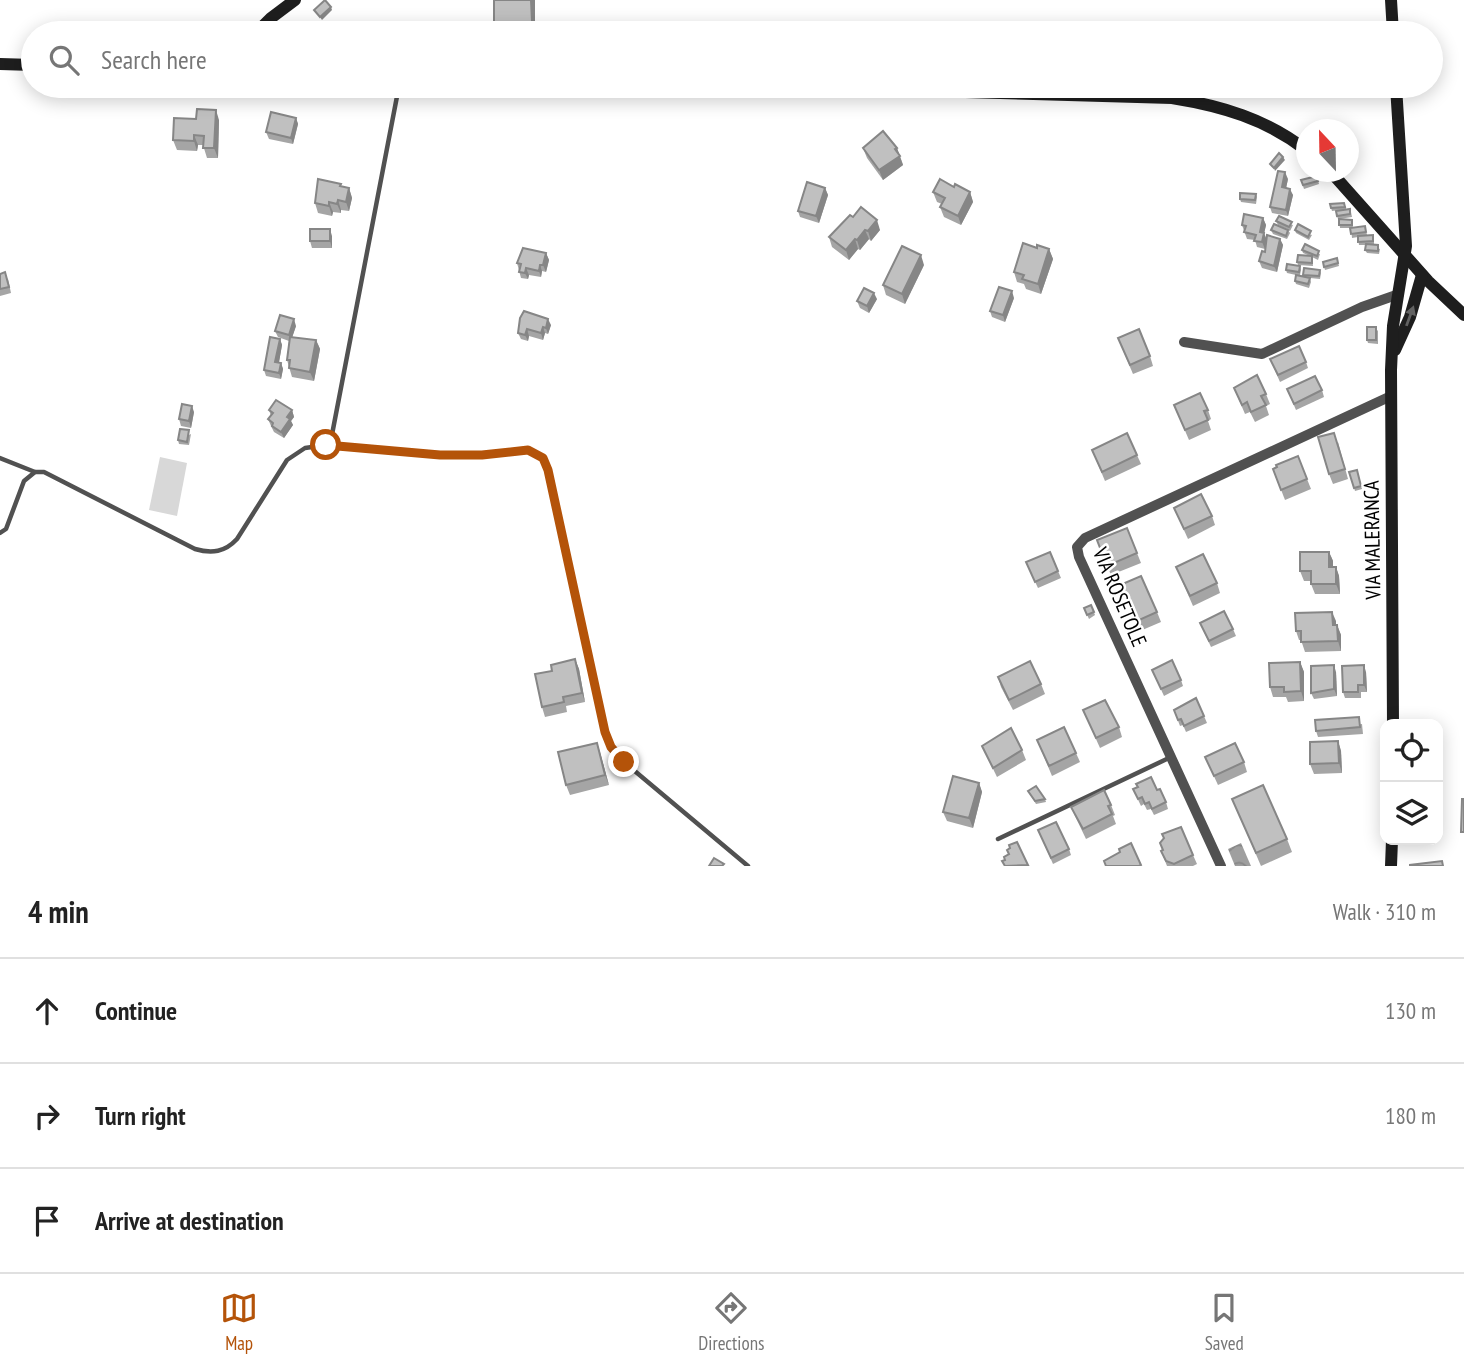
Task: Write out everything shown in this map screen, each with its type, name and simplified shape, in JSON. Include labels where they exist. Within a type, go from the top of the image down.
[{"type":"street","points":[[268,21],[295,0]]},
{"type":"street","points":[[1391,0],[1392,21]]},
{"type":"street","points":[[0,64],[21,65]]},
{"type":"street","points":[[1172,98],[1215,106],[1254,118],[1296,143]]},
{"type":"street","name":"VIA MALERANCA","points":[[1393,719],[1392,355],[1393,326],[1406,256],[1397,98]]},
{"type":"street","points":[[1340,182],[1422,275],[1464,316]]},
{"type":"street","points":[[1392,355],[1410,317],[1422,275]]},
{"type":"street","points":[[1184,342],[1262,354],[1362,307],[1399,294]]},
{"type":"street","name":"VIA ROSETOLE","points":[[1221,866],[1079,557],[1079,544],[1085,538],[1391,396]]},
{"type":"street","points":[[1391,866],[1392,845]]},
{"type":"lane","points":[[330,445],[397,98]]},
{"type":"lane","points":[[0,458],[34,472],[44,472],[195,549],[214,552],[226,548],[237,539],[292,455],[310,446],[330,445],[453,456],[528,450],[543,458],[548,470],[607,739],[624,762],[748,866]]},
{"type":"lane","points":[[0,533],[6,529],[24,481],[34,472]]},
{"type":"lane","points":[[998,839],[1171,757]]},
{"type":"shaded area","points":[[160,457],[187,463],[177,516],[149,510]]},
{"type":"water","points":[[1241,843],[1251,866],[1235,866],[1228,849]]},
{"type":"building","points":[[325,0],[331,7],[320,17],[314,10]]},
{"type":"building","points":[[494,0],[531,0],[532,21],[494,21]]},
{"type":"building","points":[[197,109],[216,110],[214,148],[203,148],[204,136],[194,135],[194,141],[173,140],[174,118],[196,119]]},
{"type":"building","points":[[271,112],[296,118],[291,138],[266,132]]},
{"type":"building","points":[[883,131],[900,156],[879,170],[863,148]]},
{"type":"building","points":[[1279,153],[1283,157],[1274,168],[1270,164]]},
{"type":"building","points":[[1278,171],[1285,172],[1282,187],[1290,189],[1286,210],[1270,207]]},
{"type":"building","points":[[318,179],[349,188],[346,202],[329,202],[329,206],[315,203]]},
{"type":"building","points":[[940,179],[970,192],[958,216],[940,207],[945,198],[933,192]]},
{"type":"building","points":[[807,182],[825,188],[816,216],[798,211]]},
{"type":"building","points":[[1240,193],[1256,194],[1255,200],[1240,199]]},
{"type":"building","points":[[1344,203],[1345,207],[1331,208],[1330,204]]},
{"type":"building","points":[[861,207],[877,220],[846,250],[829,237]]},
{"type":"building","points":[[1350,209],[1350,214],[1337,216],[1336,211]]},
{"type":"building","points":[[1244,214],[1263,218],[1260,232],[1264,233],[1262,242],[1254,241],[1256,235],[1244,232]]},
{"type":"building","points":[[1279,216],[1292,222],[1289,227],[1276,221]]},
{"type":"building","points":[[1339,219],[1352,220],[1352,225],[1339,225]]},
{"type":"building","points":[[1274,224],[1288,230],[1286,236],[1271,230]]},
{"type":"building","points":[[1298,224],[1311,231],[1308,237],[1295,230]]},
{"type":"building","points":[[1365,226],[1366,232],[1351,234],[1350,228]]},
{"type":"building","points":[[310,229],[330,229],[330,241],[310,241]]},
{"type":"building","points":[[1267,235],[1280,239],[1274,266],[1259,261],[1262,251],[1265,252]]},
{"type":"building","points":[[1373,235],[1373,241],[1358,242],[1358,236]]},
{"type":"building","points":[[1023,243],[1049,249],[1038,284],[1022,279],[1024,275],[1014,272]]},
{"type":"building","points":[[1305,244],[1319,251],[1317,256],[1302,250]]},
{"type":"building","points":[[1366,244],[1378,245],[1378,251],[1365,250]]},
{"type":"building","points":[[902,246],[921,255],[902,294],[883,285]]},
{"type":"building","points":[[523,248],[546,253],[539,271],[526,268],[525,273],[519,272],[521,264],[517,263]]},
{"type":"building","points":[[1298,255],[1312,256],[1312,263],[1297,262]]},
{"type":"building","points":[[1337,258],[1338,263],[1324,267],[1323,262]]},
{"type":"building","points":[[1287,264],[1300,266],[1299,272],[1286,270]]},
{"type":"building","points":[[1304,268],[1320,270],[1319,276],[1303,275]]},
{"type":"building","points":[[5,272],[9,287],[0,289],[0,274]]},
{"type":"building","points":[[1296,275],[1310,278],[1308,284],[1295,281]]},
{"type":"building","points":[[999,287],[1012,291],[1003,315],[990,311]]},
{"type":"building","points":[[864,288],[874,293],[867,306],[857,301]]},
{"type":"building","points":[[524,311],[548,319],[546,328],[543,327],[541,333],[527,329],[525,335],[518,333]]},
{"type":"building","points":[[280,315],[294,319],[289,335],[275,331]]},
{"type":"building","points":[[1367,327],[1376,327],[1376,340],[1367,340]]},
{"type":"building","points":[[1139,329],[1150,356],[1130,365],[1118,338]]},
{"type":"building","points":[[270,337],[280,339],[275,362],[281,363],[279,373],[264,370]]},
{"type":"building","points":[[290,337],[316,340],[310,372],[289,368],[290,360],[287,360]]},
{"type":"building","points":[[1299,346],[1306,362],[1278,375],[1270,359]]},
{"type":"building","points":[[1257,375],[1266,394],[1261,396],[1266,405],[1251,412],[1247,402],[1242,405],[1234,388]]},
{"type":"building","points":[[1315,376],[1322,390],[1294,404],[1287,389]]},
{"type":"building","points":[[1200,393],[1208,410],[1204,411],[1208,420],[1185,430],[1174,405]]},
{"type":"building","points":[[276,400],[292,410],[287,417],[290,419],[281,432],[272,426],[273,423],[268,419],[273,413],[269,410]]},
{"type":"building","points":[[182,404],[192,406],[189,421],[179,419]]},
{"type":"building","points":[[180,429],[189,430],[187,442],[178,440]]},
{"type":"building","points":[[1127,433],[1137,455],[1102,472],[1092,450]]},
{"type":"building","points":[[1334,433],[1345,469],[1329,474],[1318,437]]},
{"type":"building","points":[[1298,456],[1307,479],[1281,490],[1273,469],[1276,465]]},
{"type":"building","points":[[1357,470],[1361,486],[1354,488],[1349,472]]},
{"type":"building","points":[[1201,494],[1212,516],[1184,529],[1174,508]]},
{"type":"building","points":[[1127,528],[1137,553],[1107,566],[1097,540]]},
{"type":"building","points":[[1050,552],[1058,571],[1035,582],[1026,562]]},
{"type":"building","points":[[1300,552],[1329,552],[1329,567],[1336,567],[1336,584],[1311,584],[1311,571],[1300,571]]},
{"type":"building","points":[[1203,554],[1217,583],[1190,596],[1176,567]]},
{"type":"building","points":[[1141,576],[1157,612],[1137,621],[1120,585]]},
{"type":"building","points":[[1091,605],[1094,612],[1087,615],[1084,608]]},
{"type":"building","points":[[1224,611],[1233,629],[1209,641],[1200,623]]},
{"type":"building","points":[[1332,612],[1333,625],[1337,625],[1338,641],[1301,642],[1301,631],[1296,631],[1295,613]]},
{"type":"building","points":[[575,659],[582,693],[563,697],[564,702],[542,707],[535,674],[552,671],[551,665]]},
{"type":"building","points":[[1172,660],[1181,680],[1161,689],[1152,670]]},
{"type":"building","points":[[1030,661],[1041,684],[1009,700],[998,677]]},
{"type":"building","points":[[1300,662],[1301,691],[1284,692],[1284,687],[1270,687],[1269,663]]},
{"type":"building","points":[[1334,665],[1334,689],[1311,693],[1311,666]]},
{"type":"building","points":[[1364,665],[1364,685],[1358,685],[1358,692],[1343,692],[1342,666]]},
{"type":"building","points":[[1196,698],[1204,716],[1184,726],[1174,710]]},
{"type":"building","points":[[1105,700],[1119,727],[1096,738],[1083,710]]},
{"type":"building","points":[[1359,717],[1360,727],[1316,731],[1315,720]]},
{"type":"building","points":[[1064,727],[1076,753],[1049,766],[1037,740]]},
{"type":"building","points":[[1011,728],[1022,750],[993,768],[982,746]]},
{"type":"building","points":[[1338,741],[1339,763],[1310,764],[1310,742]]},
{"type":"building","points":[[597,743],[605,775],[566,785],[558,752]]},
{"type":"building","points":[[1235,743],[1244,762],[1214,776],[1205,757]]},
{"type":"building","points":[[953,776],[979,783],[969,818],[943,812]]},
{"type":"building","points":[[1151,777],[1166,802],[1152,809],[1149,802],[1145,804],[1142,797],[1138,799],[1133,789],[1138,787],[1136,784]]},
{"type":"building","points":[[1263,785],[1287,839],[1256,853],[1232,799]]},
{"type":"building","points":[[1036,786],[1045,799],[1035,801],[1028,791]]},
{"type":"building","points":[[1104,790],[1112,814],[1083,829],[1071,807]]},
{"type":"building","points":[[1464,799],[1464,832],[1461,832]]},
{"type":"building","points":[[1056,822],[1069,849],[1051,858],[1038,830]]},
{"type":"building","points":[[1181,827],[1193,855],[1174,864],[1166,861],[1160,843],[1164,838],[1162,834]]},
{"type":"building","points":[[1017,842],[1028,865],[1005,866],[1002,861],[1009,854],[1009,845]]},
{"type":"building","points":[[1131,843],[1141,865],[1106,866],[1104,861]]},
{"type":"building","points":[[714,858],[724,864],[709,866]]},
{"type":"building","points":[[1442,861],[1443,866],[1410,866],[1410,865]]},
{"type":"route","points":[[326,445],[467,456],[528,450],[543,458],[548,470],[605,732],[611,747],[624,762]]}]
